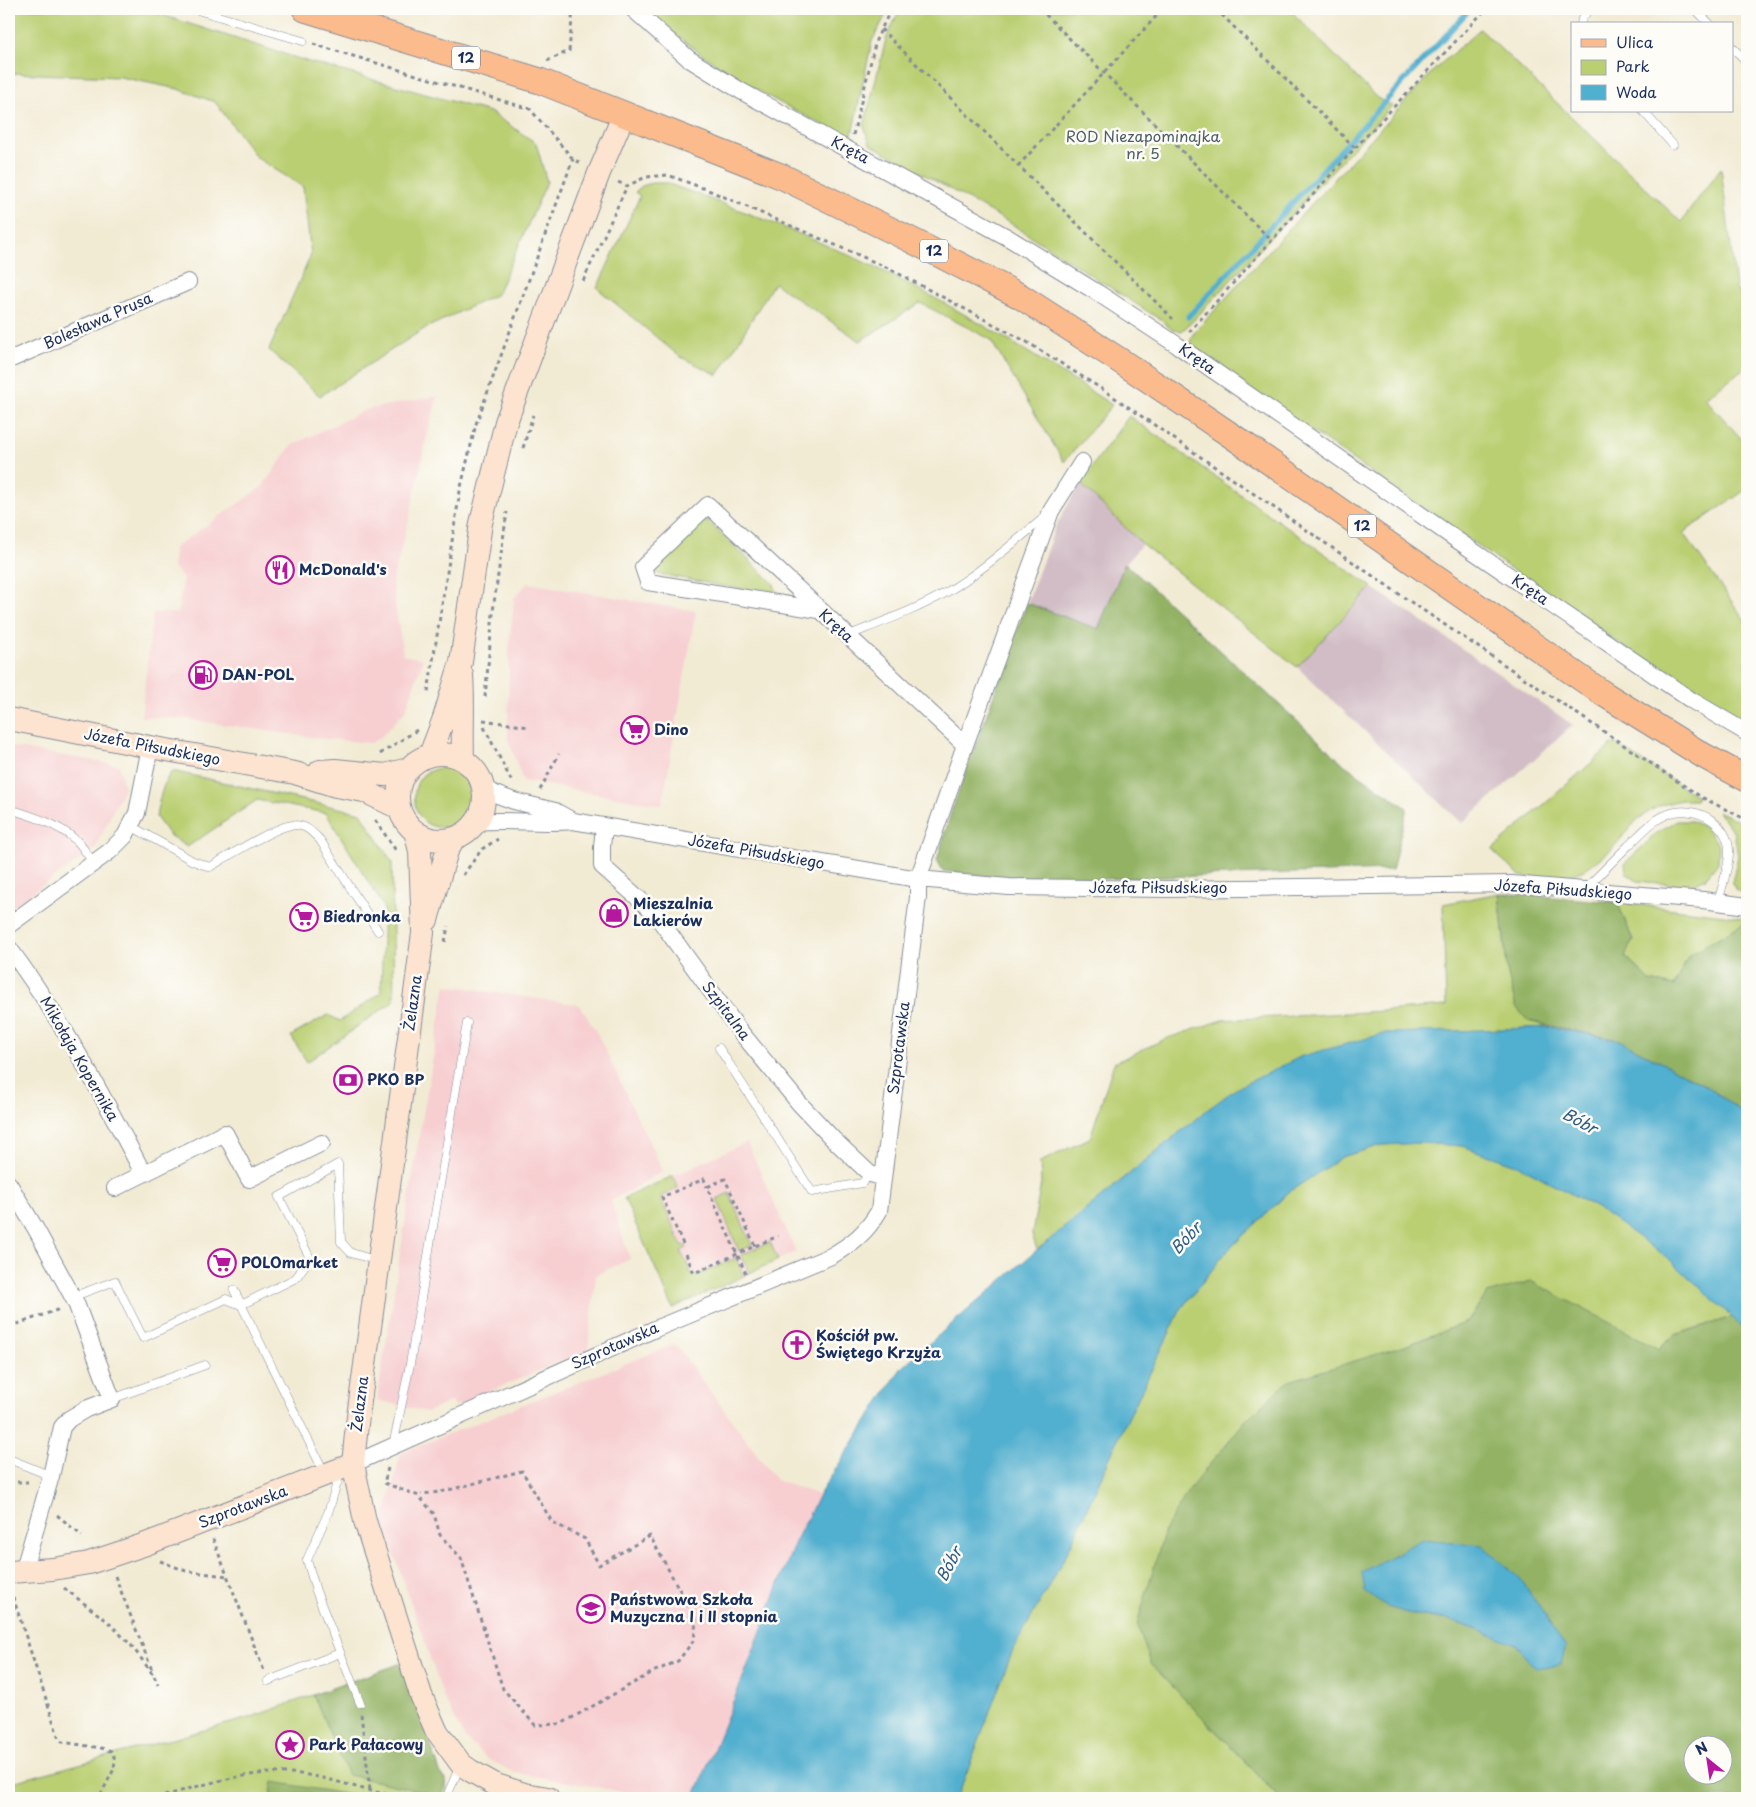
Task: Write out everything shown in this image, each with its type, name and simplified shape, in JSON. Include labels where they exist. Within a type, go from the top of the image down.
[{"type":"main road","name":"12","points":[[305,9],[540,81],[624,114],[783,178],[909,239],[1020,296],[1230,435],[1604,694],[1704,756],[1747,779]]},
{"type":"street","name":"Kręta","points":[[634,9],[689,59],[741,91],[1008,237],[1098,293],[1177,345],[1683,695],[1747,733]]},
{"type":"street","points":[[430,755],[444,718],[461,662],[481,523],[506,422],[599,173],[624,114]]},
{"type":"street","name":"Bolesława Prusa","points":[[9,360],[188,282]]},
{"type":"street","points":[[918,879],[1051,511],[1082,462]]},
{"type":"street","name":"Kręta","points":[[819,610],[648,582],[643,567],[708,505],[965,745]]},
{"type":"street","points":[[461,662],[464,699],[463,760]]},
{"type":"street","name":"Józefa Piłsudskiego","points":[[9,719],[150,748],[295,773]]},
{"type":"street","points":[[9,925],[110,851],[125,836],[137,813],[150,748]]},
{"type":"street","points":[[447,754],[463,760],[476,772],[483,787],[482,811],[476,822],[466,832],[454,838],[440,840],[426,837],[415,831],[405,821],[398,795],[401,781],[408,769],[418,760],[430,755],[447,754]]},
{"type":"street","points":[[295,773],[335,770],[385,775],[408,769]]},
{"type":"street","points":[[295,773],[336,786],[364,791],[400,808]]},
{"type":"street","points":[[483,787],[514,801],[555,811],[573,821]]},
{"type":"street","points":[[476,822],[493,820],[550,824],[573,821]]},
{"type":"street","name":"Józefa Piłsudskiego","points":[[573,821],[918,879],[1009,887],[1177,889],[1512,884],[1747,906]]},
{"type":"street","name":"Szpitalna","points":[[604,826],[602,866],[654,912],[739,1030],[799,1103],[833,1139],[877,1175]]},
{"type":"street","points":[[415,831],[420,851],[423,933]]},
{"type":"street","points":[[423,933],[447,851],[454,838]]},
{"type":"street","name":"Szprotawska","points":[[112,1399],[86,1409],[69,1419],[62,1427],[43,1504],[16,1572],[89,1563],[146,1544],[340,1470],[646,1333],[831,1256],[850,1245],[870,1226],[879,1211],[877,1175],[918,897],[918,879]]},
{"type":"street","name":"Żelazna","points":[[423,933],[358,1414],[340,1470],[365,1521],[421,1695],[436,1730],[461,1764],[496,1785],[524,1794],[548,1798]]},
{"type":"street","name":"Mikołaja Kopernika","points":[[9,948],[35,983],[98,1088],[143,1173]]},
{"type":"street","points":[[114,1188],[225,1133],[249,1179],[322,1143]]},
{"type":"street","points":[[9,1184],[74,1300],[112,1399]]},
{"type":"lane","points":[[194,9],[303,41]]},
{"type":"lane","points":[[1581,22],[1589,9]]},
{"type":"lane","points":[[1696,9],[1708,22]]},
{"type":"lane","points":[[1734,49],[1747,62]]},
{"type":"lane","points":[[1644,112],[1673,145]]},
{"type":"lane","points":[[847,636],[897,616],[947,592],[991,561],[1051,511]]},
{"type":"lane","points":[[9,810],[34,816],[58,828],[77,842],[94,863]]},
{"type":"lane","points":[[1584,890],[1649,826],[1666,814],[1687,810],[1704,815],[1716,824],[1725,836],[1730,853],[1718,902]]},
{"type":"lane","points":[[131,826],[193,861],[210,867],[267,835],[292,825],[307,827],[320,840],[378,931]]},
{"type":"lane","points":[[393,1446],[410,1364],[467,1023]]},
{"type":"lane","points":[[719,1048],[812,1192],[862,1183],[877,1175]]},
{"type":"lane","points":[[74,1300],[115,1281],[143,1338],[226,1299],[241,1305],[296,1278],[310,1258],[278,1197],[338,1164],[341,1242],[351,1253],[379,1262]]},
{"type":"lane","points":[[234,1290],[241,1305],[340,1470],[328,1513],[307,1560],[316,1591],[360,1703]]},
{"type":"lane","name":"Szprotawska","points":[[112,1399],[205,1365]]},
{"type":"lane","points":[[9,1460],[51,1476]]},
{"type":"lane","points":[[268,1681],[340,1653]]},
{"type":"lane","points":[[446,1798],[461,1764]]},
{"type":"path","points":[[546,61],[569,51],[573,9]]},
{"type":"path","points":[[849,150],[876,40],[891,9]]},
{"type":"path","points":[[1040,9],[1272,240]]},
{"type":"path","points":[[1018,166],[1163,9]]},
{"type":"path","points":[[1216,9],[1354,148]]},
{"type":"path","points":[[1177,345],[1354,148],[1486,9]]},
{"type":"path","points":[[880,30],[1173,320]]},
{"type":"path","points":[[303,41],[530,109],[572,159],[599,173],[627,186],[646,177],[668,176],[708,190],[886,267],[1027,342],[1104,391],[1410,602],[1693,792],[1747,820]]},
{"type":"path","points":[[483,720],[529,727]]},
{"type":"path","points":[[537,794],[559,754]]},
{"type":"path","points":[[683,1244],[662,1197],[704,1179],[752,1288]]},
{"type":"path","points":[[707,1187],[725,1179],[755,1246]]},
{"type":"path","points":[[686,1254],[694,1273],[778,1236]]},
{"type":"path","points":[[9,1328],[74,1300]]},
{"type":"path","points":[[393,1446],[384,1483],[419,1496],[434,1514],[440,1535],[461,1558],[504,1689],[535,1725],[562,1724],[653,1672],[678,1661],[694,1640],[696,1620],[650,1536],[599,1565],[585,1539],[552,1522],[522,1470],[441,1492],[421,1494]]},
{"type":"path","points":[[43,1504],[82,1536]]},
{"type":"path","points":[[212,1538],[268,1681]]},
{"type":"path","points":[[157,1559],[163,1563],[186,1570],[228,1576]]},
{"type":"path","points":[[114,1574],[158,1685]]},
{"type":"path","points":[[64,1588],[107,1621],[131,1645],[155,1677]]},
{"type":"path","points":[[13,1597],[59,1739],[62,1742],[100,1748],[111,1752],[115,1759],[114,1769],[98,1798]]},
{"type":"path","points":[[360,1703],[370,1790],[369,1798]]},
{"type":"path","points":[[157,1798],[211,1783],[257,1774],[289,1773],[325,1778],[370,1790],[420,1798]]},
{"type":"shaded area","points":[[438,396],[425,444],[410,516],[392,582],[403,655],[423,659],[406,710],[381,737],[371,743],[318,738],[177,718],[141,717],[153,613],[178,613],[183,579],[173,567],[174,548],[262,487],[292,445],[368,409]]},
{"type":"shaded area","points":[[1080,483],[1142,544],[1125,564],[1098,629],[1027,603],[1055,528]]},
{"type":"shaded area","points":[[528,583],[696,611],[662,805],[523,781],[508,739],[509,647],[514,598]]},
{"type":"shaded area","points":[[1372,587],[1573,725],[1462,823],[1297,667]]},
{"type":"shaded area","points":[[9,748],[119,765],[124,787],[95,849],[9,909]]},
{"type":"shaded area","points":[[446,985],[580,1005],[597,1033],[663,1171],[611,1201],[630,1259],[596,1275],[588,1350],[455,1406],[452,1401],[427,1412],[377,1400],[415,1159]]},
{"type":"shaded area","points":[[747,1142],[796,1252],[673,1308],[624,1198]]},
{"type":"shaded area","name":"Państwowa Szkoła Muzyczna I i II stopnia","points":[[675,1344],[776,1480],[819,1495],[795,1542],[694,1798],[658,1798],[515,1773],[486,1758],[464,1737],[444,1698],[383,1522],[401,1453]]},
{"type":"green space","points":[[9,9],[143,9],[306,61],[490,112],[536,143],[547,182],[497,294],[424,329],[320,396],[269,350],[311,255],[303,187],[257,158],[215,102],[178,89],[120,77],[9,73]]},
{"type":"green space","points":[[647,9],[889,9],[872,41],[851,139],[797,112],[718,66],[669,29]]},
{"type":"green space","name":"ROD Niezapominajka nr. 5","points":[[900,9],[1289,9],[1377,98],[1392,106],[1194,320],[1182,331],[1172,330],[1161,320],[1010,223],[870,144],[864,126],[886,39]]},
{"type":"green space","points":[[1480,29],[1681,222],[1721,168],[1736,288],[1747,308],[1747,366],[1705,398],[1747,445],[1747,489],[1683,533],[1747,623],[1747,724],[1630,651],[1194,350],[1190,342],[1193,334],[1434,70]]},
{"type":"green space","points":[[652,183],[666,183],[748,213],[883,271],[970,318],[1112,405],[1064,462],[990,339],[920,303],[860,341],[774,283],[718,375],[679,356],[597,288],[640,196],[635,192],[642,186]]},
{"type":"green space","points":[[1129,416],[1372,587],[1297,667],[1142,544],[1080,483]]},
{"type":"green space","points":[[704,521],[709,522],[774,584],[776,590],[772,595],[658,574],[655,566],[698,524]]},
{"type":"green space","points":[[1125,563],[1345,765],[1407,808],[1392,870],[1100,879],[995,877],[943,871],[937,860],[951,813],[1027,603],[1098,629]]},
{"type":"green space","points":[[1614,743],[1698,797],[1696,800],[1681,800],[1653,809],[1637,820],[1611,850],[1584,870],[1568,876],[1533,878],[1520,876],[1492,850]]},
{"type":"green space","points":[[443,767],[454,770],[469,783],[470,803],[464,819],[451,826],[437,827],[423,821],[419,815],[416,807],[415,791],[423,775]]},
{"type":"green space","points":[[172,771],[361,813],[392,862],[394,1001],[307,1062],[291,1036],[328,1015],[340,1021],[381,993],[384,907],[326,813],[257,800],[187,847],[169,835],[156,817],[163,787]]},
{"type":"green space","points":[[1717,811],[1747,824],[1747,895],[1735,889],[1732,882],[1738,856],[1734,832]]},
{"type":"green space","points":[[1677,821],[1692,821],[1706,828],[1719,845],[1718,863],[1706,878],[1689,886],[1637,881],[1626,873],[1625,863],[1658,832]]},
{"type":"green space","points":[[1499,893],[1508,975],[1528,1021],[1550,1027],[1386,1033],[1204,1112],[1037,1250],[1032,1234],[1041,1183],[1040,1162],[1090,1138],[1114,1063],[1165,1039],[1222,1020],[1446,1006],[1443,904]]},
{"type":"green space","points":[[1499,893],[1617,902],[1633,940],[1625,956],[1650,981],[1674,986],[1689,955],[1747,921],[1747,1023],[1744,1023],[1740,1037],[1747,1039],[1747,1116],[1708,1087],[1619,1040],[1528,1021],[1516,1007],[1508,975]]},
{"type":"green space","points":[[1617,902],[1747,918],[1747,921],[1689,955],[1674,986],[1650,981],[1625,955],[1633,940]]},
{"type":"green space","points":[[1422,1143],[1462,1146],[1522,1167],[1599,1209],[1670,1260],[1732,1317],[1675,1335],[1659,1349],[1487,1294],[1467,1322],[1407,1345],[1151,1664],[1280,1798],[957,1798],[1013,1650],[1067,1553],[1120,1435],[1181,1309],[1227,1251],[1289,1192],[1342,1157],[1382,1145]]},
{"type":"green space","points":[[673,1176],[678,1188],[660,1197],[682,1246],[685,1245],[687,1248],[681,1251],[693,1277],[736,1258],[744,1276],[673,1308],[624,1198]]},
{"type":"green space","points":[[729,1193],[752,1245],[739,1251],[717,1199]]},
{"type":"green space","points":[[770,1242],[778,1260],[749,1273],[741,1255]]},
{"type":"green space","points":[[1531,1281],[1659,1349],[1675,1335],[1732,1317],[1747,1334],[1747,1798],[1280,1798],[1151,1664],[1137,1624],[1165,1530],[1188,1491],[1246,1420],[1289,1381],[1407,1345],[1467,1322],[1487,1294]],"holes":[[[1412,1614],[1547,1617],[1536,1668],[1516,1645],[1449,1620]]]},
{"type":"green space","name":"Park Pałacowy","points":[[402,1663],[440,1772],[446,1780],[448,1798],[9,1798],[9,1783],[249,1718]]},
{"type":"green space","points":[[402,1663],[440,1772],[446,1780],[442,1796],[348,1775],[313,1695]]},
{"type":"green space","points":[[273,1782],[370,1798],[270,1798]]},
{"type":"water","name":"Bóbr","points":[[1550,1027],[1619,1040],[1708,1087],[1747,1116],[1747,1334],[1732,1317],[1670,1260],[1599,1209],[1522,1167],[1462,1146],[1422,1143],[1382,1145],[1342,1157],[1289,1192],[1227,1251],[1181,1309],[1120,1435],[1067,1553],[1013,1650],[957,1798],[694,1798],[795,1542],[819,1495],[902,1367],[1037,1250],[1204,1112],[1237,1088],[1302,1056],[1386,1033]]},
{"type":"water","points":[[1423,1539],[1482,1545],[1520,1578],[1566,1647],[1561,1664],[1536,1668],[1516,1645],[1449,1620],[1412,1614],[1387,1607],[1365,1591],[1362,1572]]},
{"type":"waterway","points":[[1188,317],[1470,9]]},
{"type":"place","name":"McDonald's","points":[[280,570]]},
{"type":"place","name":"DAN-POL","points":[[203,675]]},
{"type":"place","name":"Dino","points":[[635,730]]},
{"type":"place","name":"Mieszalnia Lakierów","points":[[614,913]]},
{"type":"place","name":"Biedronka","points":[[304,917]]},
{"type":"place","name":"PKO BP","points":[[348,1080]]},
{"type":"place","name":"POLOmarket","points":[[222,1263]]},
{"type":"place","name":"Kościół pw. Świętego Krzyża","points":[[797,1345]]},
{"type":"place","name":"Państwowa Szkoła Muzyczna I i II stopnia","points":[[591,1609]]},
{"type":"place","name":"Park Pałacowy","points":[[290,1745]]}]
